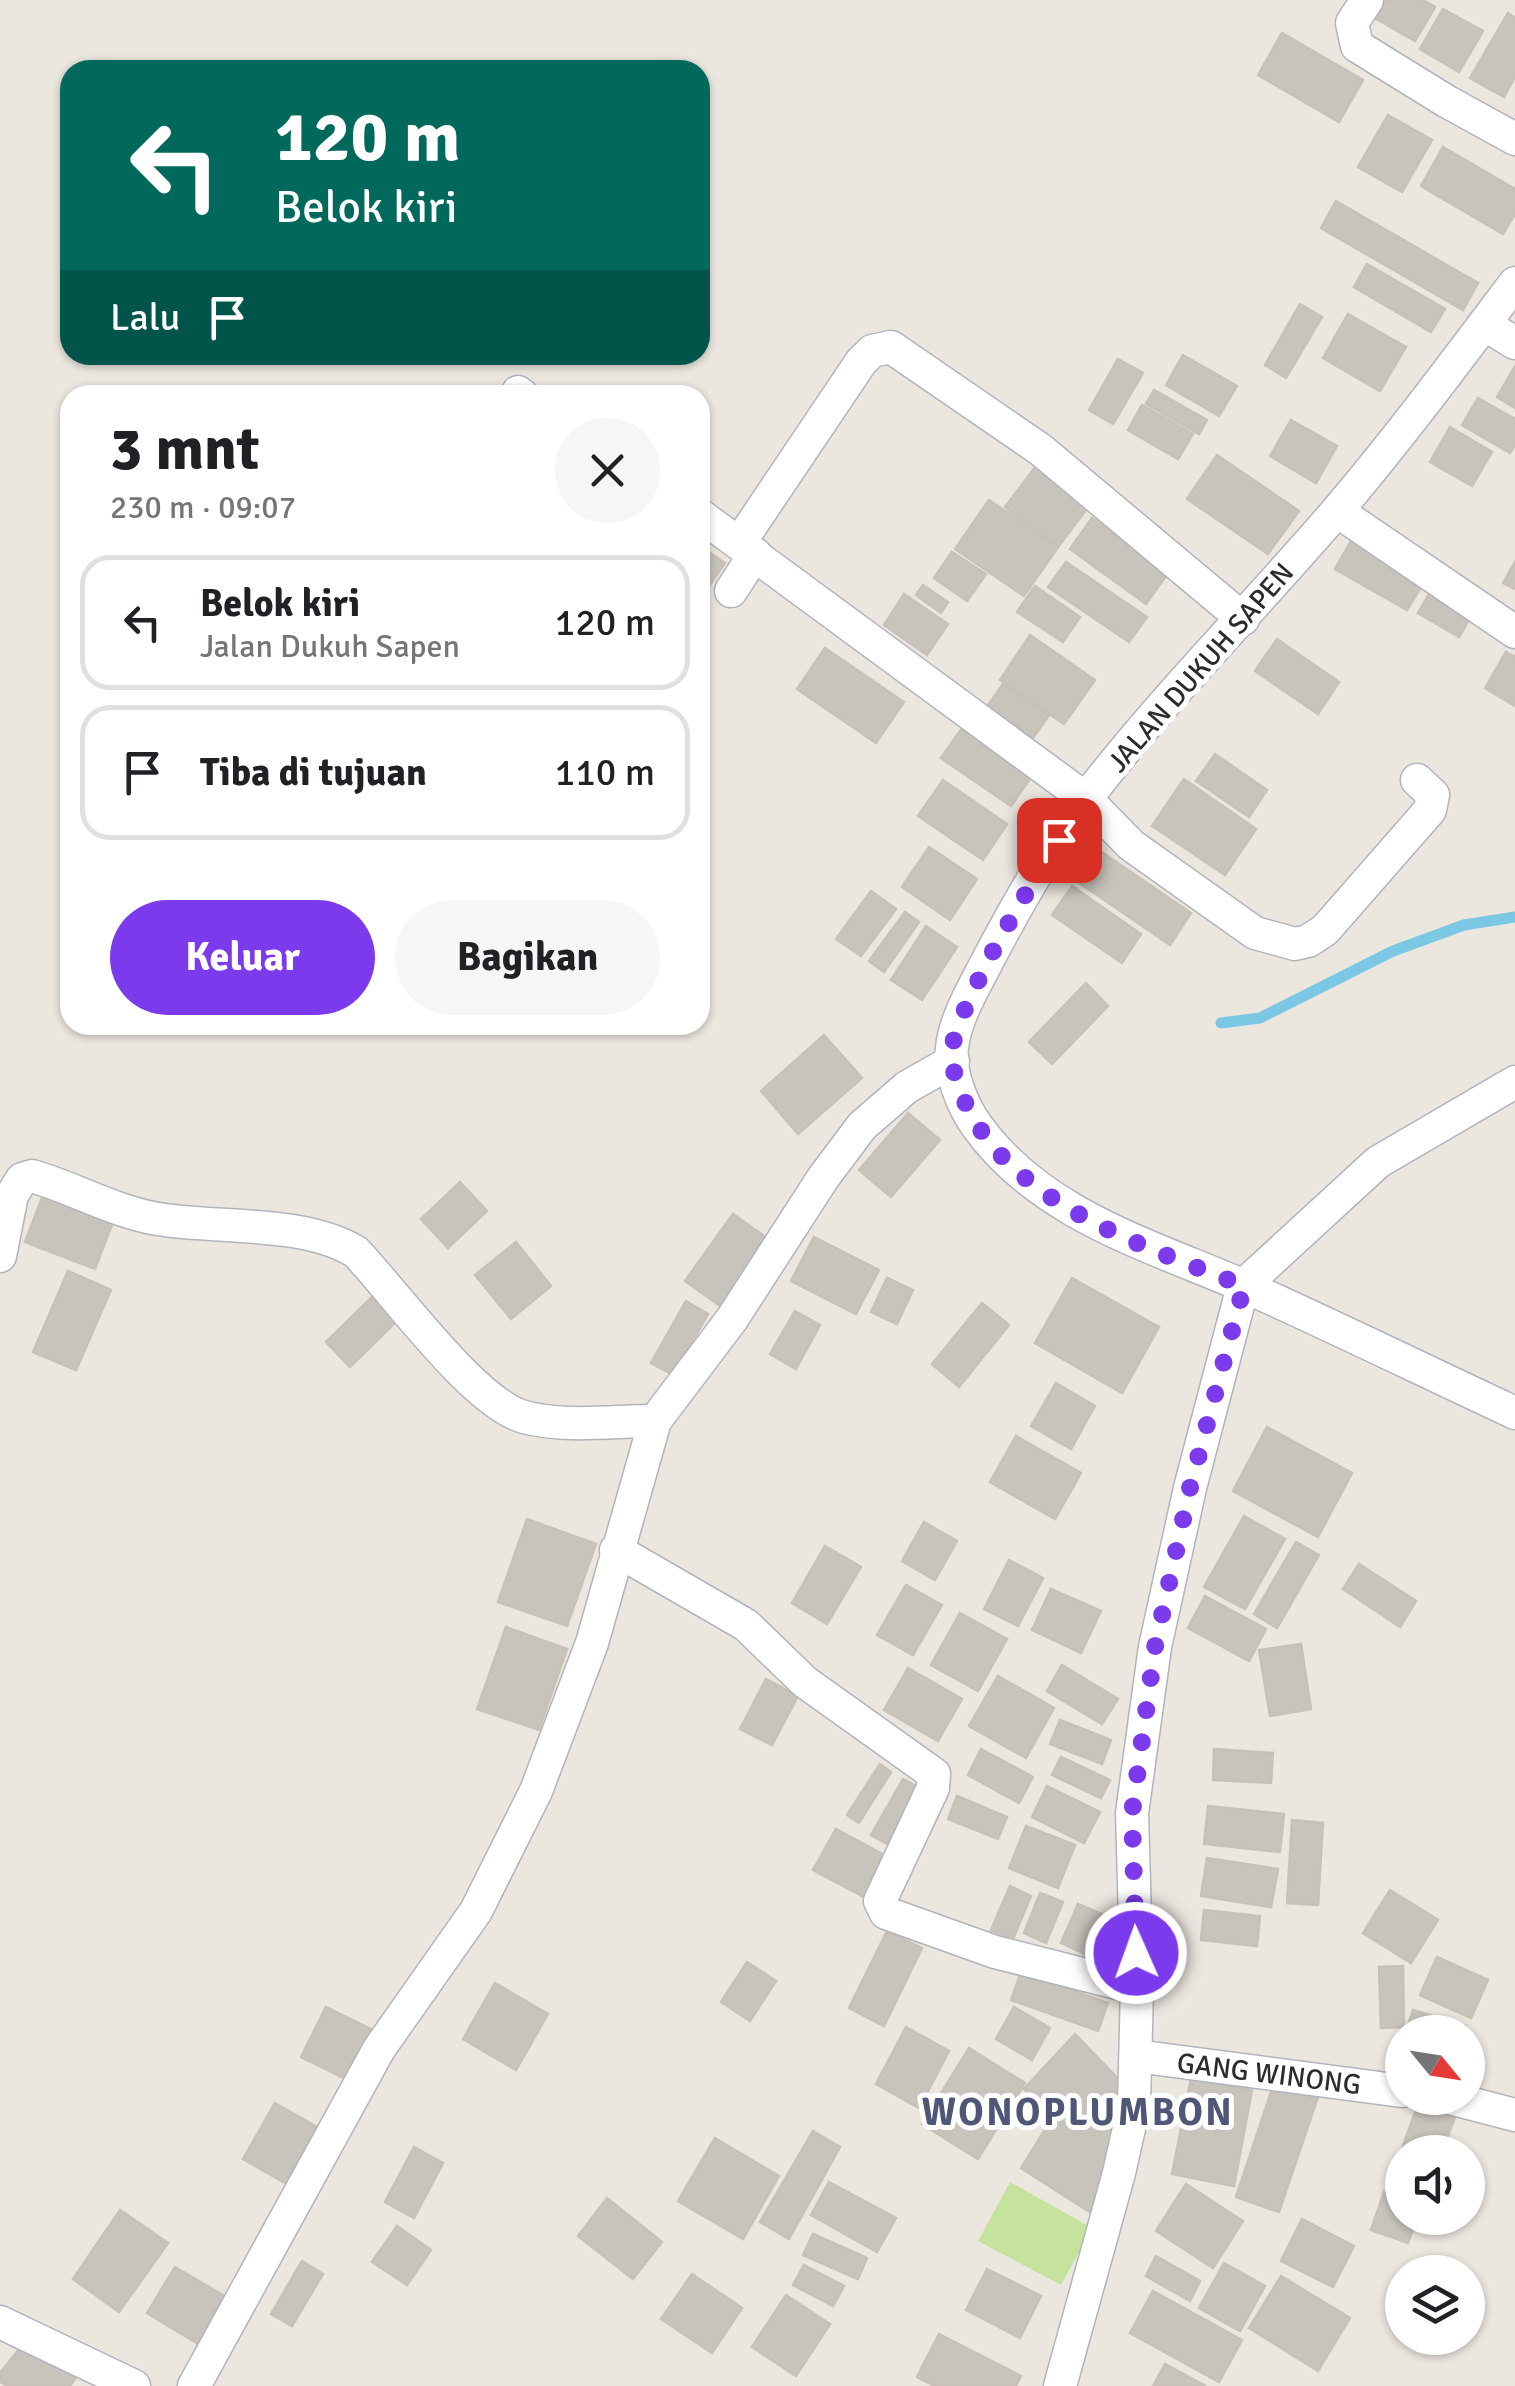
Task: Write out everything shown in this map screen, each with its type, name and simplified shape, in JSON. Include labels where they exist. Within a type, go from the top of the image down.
[{"type":"street","points":[[1367,0],[1352,23],[1357,46],[1515,139]]},
{"type":"street","name":"JALAN DUKUH SAPEN","points":[[1515,283],[1337,511],[1086,799],[1012,914],[963,1012],[952,1049],[961,1095],[976,1124],[1039,1190],[1138,1243],[1244,1286],[1515,1413]]},
{"type":"street","points":[[1484,324],[1515,343]]},
{"type":"street","points":[[730,591],[748,548],[862,362],[872,351],[892,347],[1041,450],[1243,620]]},
{"type":"street","points":[[1337,511],[1515,632]]},
{"type":"street","points":[[710,522],[1086,799],[1131,845],[1239,923],[1270,940],[1308,942],[1325,930],[1430,810],[1433,795],[1416,780]]},
{"type":"street","points":[[194,2386],[379,2049],[476,1911],[536,1792],[592,1643],[654,1421],[732,1319],[823,1178],[862,1126],[907,1088],[953,1060]]},
{"type":"street","points":[[1060,2386],[1120,2174],[1134,2106],[1137,1988],[1132,1813],[1155,1647],[1190,1488],[1244,1286],[1378,1162],[1515,1082]]},
{"type":"street","points":[[0,1256],[12,1195],[22,1179],[32,1176],[153,1218],[312,1232],[356,1252],[468,1378],[520,1416],[547,1421],[654,1421]]},
{"type":"street","points":[[616,1550],[746,1625],[805,1682],[934,1774],[933,1788],[880,1901],[886,1912],[996,1952],[1137,1988]]},
{"type":"street","name":"GANG WINONG","points":[[1136,2056],[1385,2089]]},
{"type":"street","points":[[1485,2107],[1515,2114]]},
{"type":"street","points":[[0,2322],[134,2386]]},
{"type":"green space","points":[[1010,2182],[1092,2228],[1061,2285],[978,2241]]},
{"type":"building","points":[[1386,0],[1423,0],[1435,7],[1415,41],[1375,18]]},
{"type":"building","points":[[1443,9],[1483,31],[1459,72],[1420,49]]},
{"type":"building","points":[[1508,13],[1515,18],[1515,77],[1504,97],[1470,78]]},
{"type":"building","points":[[1282,33],[1363,80],[1339,122],[1258,75]]},
{"type":"building","points":[[1388,115],[1432,140],[1402,192],[1358,167]]},
{"type":"building","points":[[1443,147],[1515,189],[1515,214],[1503,234],[1421,186]]},
{"type":"building","points":[[1336,201],[1478,283],[1463,310],[1321,228]]},
{"type":"building","points":[[1367,264],[1445,309],[1431,332],[1354,287]]},
{"type":"building","points":[[1300,304],[1322,317],[1286,378],[1265,365]]},
{"type":"building","points":[[1348,314],[1406,347],[1380,391],[1323,358]]},
{"type":"building","points":[[1183,355],[1237,386],[1219,416],[1166,385]]},
{"type":"building","points":[[1118,359],[1143,373],[1113,424],[1089,410]]},
{"type":"building","points":[[1515,366],[1515,408],[1497,397]]},
{"type":"building","points":[[1154,390],[1207,420],[1199,434],[1146,404]]},
{"type":"building","points":[[1478,398],[1515,419],[1515,445],[1510,453],[1462,425]]},
{"type":"building","points":[[1142,405],[1193,434],[1178,459],[1128,430]]},
{"type":"building","points":[[1291,420],[1337,446],[1316,483],[1270,456]]},
{"type":"building","points":[[1450,427],[1492,452],[1472,486],[1430,462]]},
{"type":"building","points":[[1217,455],[1299,511],[1268,554],[1187,499]]},
{"type":"building","points":[[1036,466],[1089,506],[1058,547],[1005,507]]},
{"type":"building","points":[[989,500],[1058,547],[1024,596],[955,549]]},
{"type":"building","points":[[1092,518],[1168,573],[1146,604],[1070,549]]},
{"type":"building","points":[[1355,534],[1428,576],[1407,610],[1335,569]]},
{"type":"building","points":[[952,552],[986,574],[967,601],[934,578]]},
{"type":"building","points":[[710,553],[725,563],[710,585]]},
{"type":"building","points":[[1066,562],[1147,617],[1129,642],[1048,587]]},
{"type":"building","points":[[1515,562],[1515,589],[1503,583]]},
{"type":"building","points":[[923,585],[948,602],[941,613],[916,595]]},
{"type":"building","points":[[1035,586],[1080,617],[1063,642],[1017,612]]},
{"type":"building","points":[[1433,587],[1474,611],[1459,637],[1418,613]]},
{"type":"building","points":[[904,594],[948,624],[927,655],[884,625]]},
{"type":"building","points":[[1030,635],[1095,680],[1064,724],[1000,680]]},
{"type":"building","points":[[1277,639],[1339,682],[1318,714],[1255,671]]},
{"type":"building","points":[[825,648],[904,702],[876,743],[797,689]]},
{"type":"building","points":[[1506,652],[1515,657],[1515,706],[1485,688]]},
{"type":"building","points":[[1003,684],[1049,715],[1028,745],[982,714]]},
{"type":"building","points":[[967,721],[1037,769],[1011,806],[941,758]]},
{"type":"building","points":[[1215,754],[1267,790],[1249,817],[1196,781]]},
{"type":"building","points":[[1184,779],[1256,829],[1225,875],[1152,826]]},
{"type":"building","points":[[943,780],[1007,824],[983,860],[918,816]]},
{"type":"building","points":[[1093,846],[1191,913],[1170,945],[1072,878]]},
{"type":"building","points":[[929,847],[977,879],[950,920],[902,887]]},
{"type":"building","points":[[1072,886],[1141,934],[1122,963],[1052,915]]},
{"type":"building","points":[[871,891],[896,909],[861,956],[836,939]]},
{"type":"building","points":[[905,912],[919,922],[884,972],[869,961]]},
{"type":"building","points":[[926,926],[957,947],[922,1000],[891,980]]},
{"type":"building","points":[[1086,983],[1108,1006],[1052,1064],[1029,1042]]},
{"type":"building","points":[[824,1035],[862,1078],[798,1134],[761,1091]]},
{"type":"building","points":[[908,1113],[940,1140],[891,1197],[859,1170]]},
{"type":"building","points":[[460,1182],[487,1211],[448,1248],[421,1219]]},
{"type":"building","points":[[45,1190],[115,1217],[95,1269],[25,1242]]},
{"type":"building","points":[[733,1214],[771,1241],[723,1308],[685,1281]]},
{"type":"building","points":[[814,1237],[879,1270],[856,1314],[791,1281]]},
{"type":"building","points":[[516,1242],[551,1286],[511,1319],[475,1275]]},
{"type":"building","points":[[68,1271],[111,1290],[76,1370],[33,1352]]},
{"type":"building","points":[[887,1278],[913,1290],[897,1324],[871,1312]]},
{"type":"building","points":[[1072,1278],[1159,1327],[1122,1393],[1035,1343]]},
{"type":"building","points":[[380,1289],[404,1314],[350,1367],[326,1342]]},
{"type":"building","points":[[686,1301],[708,1314],[673,1375],[651,1363]]},
{"type":"building","points":[[982,1303],[1009,1325],[959,1387],[932,1364]]},
{"type":"building","points":[[795,1311],[820,1325],[796,1369],[770,1354]]},
{"type":"building","points":[[1056,1383],[1095,1406],[1071,1449],[1031,1426]]},
{"type":"building","points":[[1267,1427],[1352,1473],[1318,1537],[1233,1491]]},
{"type":"building","points":[[1016,1436],[1081,1473],[1055,1519],[990,1482]]},
{"type":"building","points":[[1244,1516],[1285,1539],[1245,1609],[1204,1587]]},
{"type":"building","points":[[527,1519],[596,1544],[567,1626],[498,1602]]},
{"type":"building","points":[[924,1522],[957,1541],[935,1580],[902,1561]]},
{"type":"building","points":[[1296,1542],[1319,1555],[1277,1628],[1254,1614]]},
{"type":"building","points":[[825,1546],[861,1567],[827,1624],[792,1603]]},
{"type":"building","points":[[1009,1560],[1043,1578],[1018,1626],[984,1609]]},
{"type":"building","points":[[1359,1564],[1416,1601],[1400,1627],[1343,1589]]},
{"type":"building","points":[[906,1585],[942,1605],[913,1655],[877,1635]]},
{"type":"building","points":[[1051,1589],[1101,1611],[1081,1653],[1032,1630]]},
{"type":"building","points":[[1205,1596],[1266,1629],[1249,1661],[1188,1628]]},
{"type":"building","points":[[960,1613],[1007,1639],[978,1691],[931,1665]]},
{"type":"building","points":[[506,1627],[567,1649],[539,1730],[477,1709]]},
{"type":"building","points":[[1301,1644],[1311,1709],[1270,1716],[1259,1650]]},
{"type":"building","points":[[1062,1665],[1118,1699],[1102,1724],[1047,1691]]},
{"type":"building","points":[[908,1668],[962,1699],[938,1741],[884,1710]]},
{"type":"building","points":[[998,1676],[1054,1708],[1026,1758],[969,1726]]},
{"type":"building","points":[[766,1679],[798,1696],[772,1745],[740,1729]]},
{"type":"building","points":[[1060,1720],[1111,1740],[1102,1764],[1050,1744]]},
{"type":"building","points":[[981,1749],[1033,1777],[1019,1803],[968,1775]]},
{"type":"building","points":[[1214,1749],[1273,1753],[1271,1783],[1213,1780]]},
{"type":"building","points":[[1061,1757],[1110,1780],[1101,1798],[1052,1775]]},
{"type":"building","points":[[880,1764],[891,1772],[859,1823],[847,1815]]},
{"type":"building","points":[[903,1779],[921,1789],[889,1845],[871,1835]]},
{"type":"building","points":[[1047,1786],[1100,1812],[1084,1843],[1032,1817]]},
{"type":"building","points":[[957,1796],[1007,1817],[998,1839],[948,1819]]},
{"type":"building","points":[[1208,1806],[1284,1814],[1280,1852],[1204,1844]]},
{"type":"building","points":[[1292,1820],[1323,1823],[1318,1905],[1287,1903]]},
{"type":"building","points":[[1026,1826],[1075,1845],[1058,1888],[1009,1868]]},
{"type":"building","points":[[836,1829],[886,1856],[864,1897],[813,1870]]},
{"type":"building","points":[[1207,1858],[1278,1869],[1271,1907],[1201,1896]]},
{"type":"building","points":[[1010,1886],[1031,1896],[1013,1939],[991,1930]]},
{"type":"building","points":[[1390,1890],[1438,1920],[1411,1963],[1363,1933]]},
{"type":"building","points":[[1040,1893],[1063,1902],[1046,1943],[1024,1933]]},
{"type":"building","points":[[1078,1904],[1106,1916],[1089,1956],[1061,1943]]},
{"type":"building","points":[[1204,1910],[1260,1916],[1257,1946],[1201,1940]]},
{"type":"building","points":[[887,1931],[922,1948],[884,2026],[849,2008]]},
{"type":"building","points":[[1437,1957],[1488,1980],[1472,2015],[1420,1995]]},
{"type":"building","points":[[747,1962],[776,1981],[750,2021],[721,2002]]},
{"type":"building","points":[[1403,1966],[1404,2015],[1385,2015],[1385,2028],[1381,2028],[1379,1967]]},
{"type":"building","points":[[1021,1972],[1108,2003],[1098,2031],[1011,2000]]},
{"type":"building","points":[[495,1983],[548,2014],[516,2070],[463,2039]]},
{"type":"building","points":[[326,2007],[373,2030],[348,2080],[301,2057]]},
{"type":"building","points":[[1014,2007],[1050,2028],[1032,2060],[996,2039]]},
{"type":"building","points":[[906,2027],[949,2051],[919,2108],[876,2084]]},
{"type":"building","points":[[1075,2034],[1131,2092],[1093,2214],[1021,2168],[1051,2120],[1024,2089]]},
{"type":"building","points":[[969,2048],[1025,2083],[978,2159],[922,2124]]},
{"type":"building","points":[[1191,2078],[1252,2090],[1234,2186],[1172,2174]]},
{"type":"building","points":[[1275,2080],[1319,2094],[1279,2212],[1236,2197]]},
{"type":"building","points":[[275,2103],[324,2131],[292,2187],[243,2159]]},
{"type":"building","points":[[1414,2115],[1456,2115],[1448,2135],[1407,2135]]},
{"type":"building","points":[[813,2131],[840,2147],[789,2239],[760,2222]]},
{"type":"building","points":[[715,2138],[779,2176],[743,2239],[678,2201]]},
{"type":"building","points":[[414,2147],[443,2163],[414,2218],[385,2202]]},
{"type":"building","points":[[829,2182],[896,2218],[877,2252],[811,2215]]},
{"type":"building","points":[[1186,2184],[1243,2221],[1213,2268],[1156,2231]]},
{"type":"building","points":[[1384,2192],[1385,2192],[1385,2235],[1371,2230]]},
{"type":"building","points":[[607,2198],[662,2242],[633,2279],[578,2236]]},
{"type":"building","points":[[120,2210],[168,2243],[119,2312],[73,2279]]},
{"type":"building","points":[[1302,2219],[1354,2246],[1333,2287],[1281,2261]]},
{"type":"building","points":[[397,2226],[431,2250],[407,2285],[372,2262]]},
{"type":"building","points":[[813,2234],[867,2258],[858,2279],[803,2255]]},
{"type":"building","points":[[1385,2235],[1411,2235],[1408,2243]]},
{"type":"building","points":[[1156,2256],[1200,2281],[1190,2301],[1146,2276]]},
{"type":"building","points":[[302,2261],[323,2274],[292,2326],[271,2314]]},
{"type":"building","points":[[1224,2263],[1265,2286],[1240,2331],[1199,2308]]},
{"type":"building","points":[[804,2265],[844,2286],[833,2306],[793,2285]]},
{"type":"building","points":[[175,2267],[233,2301],[205,2348],[147,2313]]},
{"type":"building","points":[[987,2269],[1041,2296],[1020,2338],[966,2310]]},
{"type":"building","points":[[692,2274],[742,2308],[712,2353],[661,2319]]},
{"type":"building","points":[[1281,2276],[1350,2318],[1318,2371],[1249,2328]]},
{"type":"building","points":[[1153,2291],[1242,2340],[1219,2382],[1130,2333]]},
{"type":"building","points":[[786,2295],[830,2324],[796,2376],[752,2347]]},
{"type":"building","points":[[939,2334],[1021,2376],[1016,2386],[935,2386],[917,2377]]},
{"type":"building","points":[[19,2349],[76,2377],[70,2386],[9,2386],[0,2382],[0,2373]]},
{"type":"building","points":[[1165,2364],[1206,2386],[1153,2386]]},
{"type":"waterway","points":[[1221,1023],[1260,1018],[1393,951],[1464,925],[1515,917]]},
{"type":"district","name":"WONOPLUMBON","points":[[1078,2112]]},
{"type":"route","points":[[1059,840],[1012,914],[963,1012],[952,1049],[961,1095],[994,1147],[1039,1190],[1138,1243],[1244,1286],[1190,1488],[1155,1647],[1132,1813],[1136,1953]]}]
